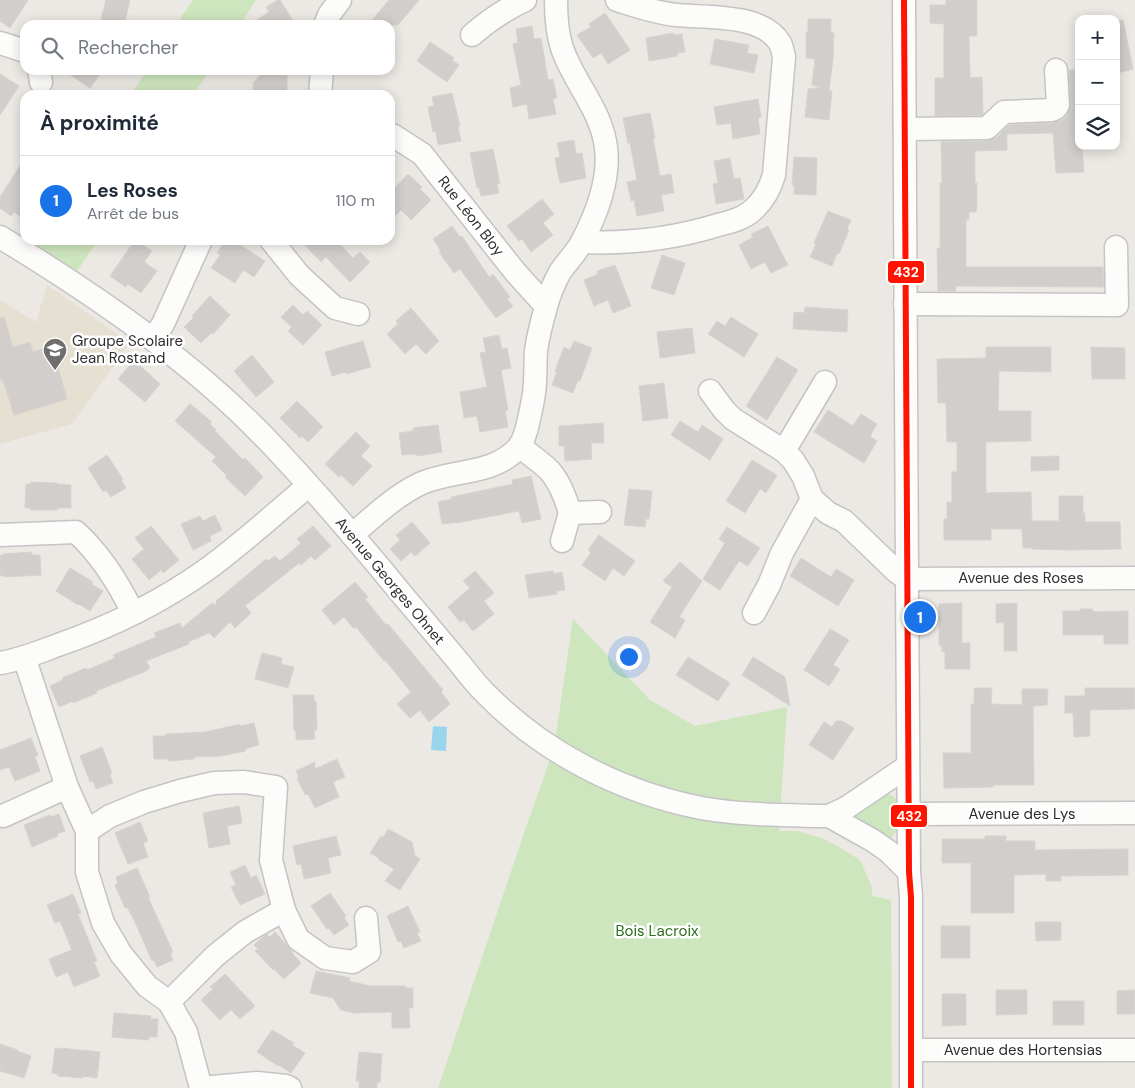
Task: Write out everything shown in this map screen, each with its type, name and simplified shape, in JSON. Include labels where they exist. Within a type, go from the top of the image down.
[{"type":"street","points":[[327,20],[340,0]]},
{"type":"street","points":[[472,36],[488,21],[506,9],[525,0]]},
{"type":"street","points":[[352,535],[409,489],[436,477],[490,466],[507,456],[519,446],[525,437],[534,393],[536,352],[550,292],[559,274],[582,242],[597,207],[606,179],[606,147],[602,128],[562,48],[556,18],[556,0]]},
{"type":"street","points":[[582,242],[614,243],[644,241],[672,237],[737,220],[752,212],[764,199],[774,174],[784,57],[781,44],[776,37],[757,24],[718,18],[674,15],[649,10],[617,0]]},
{"type":"street","points":[[904,0],[906,578],[909,872],[911,897],[911,1088]]},
{"type":"street","points":[[0,43],[20,49]]},
{"type":"street","points":[[905,129],[987,128],[1004,112],[1052,110],[1058,105],[1056,70]]},
{"type":"street","points":[[320,90],[322,75]]},
{"type":"street","name":"Rue Léon Bloy","points":[[395,137],[422,154],[516,273],[546,306]]},
{"type":"street","name":"Avenue Georges Ohnet","points":[[0,237],[50,267],[152,339],[242,416],[272,445],[352,535],[483,692],[522,726],[572,761],[636,790],[656,797],[703,808],[772,815],[829,816],[846,808],[908,766]]},
{"type":"street","points":[[152,339],[163,324],[199,245]]},
{"type":"street","points":[[275,245],[299,275],[335,308],[358,314]]},
{"type":"street","points":[[905,304],[1117,305],[1116,247]]},
{"type":"street","points":[[784,451],[825,382]]},
{"type":"street","points":[[710,391],[733,419],[784,451],[793,460],[803,476],[812,499],[828,513],[844,521],[897,572],[906,578]]},
{"type":"street","points":[[519,446],[550,472],[558,482],[566,498],[570,513],[562,541]]},
{"type":"street","points":[[0,663],[24,657],[91,634],[168,594],[205,570],[308,486]]},
{"type":"street","points":[[754,613],[769,585],[782,553],[812,499]]},
{"type":"street","points":[[570,513],[600,512]]},
{"type":"street","points":[[0,535],[76,532],[108,569],[124,594],[133,613]]},
{"type":"street","name":"Avenue des Roses","points":[[906,578],[1135,578]]},
{"type":"street","points":[[24,657],[67,787],[87,831],[86,872],[103,923],[121,954],[147,986],[169,1002],[186,1032],[201,1088],[257,1083],[290,1088]]},
{"type":"street","points":[[87,831],[110,816],[144,802],[214,783],[244,782],[276,787],[271,860],[284,910],[298,939],[325,958],[353,962],[369,952],[366,918]]},
{"type":"street","points":[[3,816],[67,787]]},
{"type":"street","name":"Avenue des Lys","points":[[909,814],[1135,813]]},
{"type":"street","name":"Avenue Georges Ohnet","points":[[829,816],[888,851],[909,872]]},
{"type":"street","points":[[169,1002],[215,956],[245,932],[284,910]]},
{"type":"street","name":"Avenue des Hortensias","points":[[912,1050],[1135,1050]]},
{"type":"shaded area","name":"Groupe Scolaire Jean Rostand","points":[[47,285],[130,343],[72,424],[0,444],[0,300],[36,322]]},
{"type":"green space","points":[[193,0],[256,0],[243,20],[179,20]]},
{"type":"green space","points":[[144,75],[207,75],[196,90],[134,90]]},
{"type":"green space","points":[[36,245],[95,245],[77,271],[49,256]]},
{"type":"green space","name":"Bois Lacroix","points":[[573,619],[650,700],[695,726],[787,707],[779,831],[798,831],[821,838],[839,847],[860,860],[872,887],[872,896],[891,900],[892,1088],[438,1088],[554,748]]},
{"type":"green space","points":[[886,794],[893,796],[898,801],[898,829],[890,839],[853,819],[851,814]]},
{"type":"water","points":[[433,726],[447,727],[446,751],[431,750]]},
{"type":"building","points":[[0,0],[28,0],[10,28],[0,21]]},
{"type":"building","points":[[106,0],[130,0],[125,20],[101,19]]},
{"type":"building","points":[[280,0],[293,20],[257,20],[269,12],[266,7]]},
{"type":"building","points":[[389,0],[419,0],[398,25],[395,25],[395,20],[372,20]]},
{"type":"building","points":[[946,0],[977,0],[977,36],[969,36],[970,78],[982,77],[982,115],[935,116],[935,78],[944,78],[944,24],[930,23],[930,5],[946,5]]},
{"type":"building","points":[[605,13],[630,50],[608,64],[601,53],[593,58],[577,35],[591,27],[589,24]]},
{"type":"building","points":[[808,19],[831,19],[831,33],[834,33],[829,91],[832,91],[829,120],[805,117],[808,89],[822,87],[812,85],[815,59],[806,58]]},
{"type":"building","points":[[1120,20],[1123,20],[1133,69],[1120,72],[1120,60]]},
{"type":"building","points":[[532,26],[534,39],[541,38],[548,80],[553,79],[557,98],[553,99],[556,114],[529,119],[527,104],[513,107],[510,88],[521,85],[513,44],[518,43],[516,29]]},
{"type":"building","points":[[673,33],[674,35],[682,34],[685,52],[677,53],[678,56],[649,61],[646,38]]},
{"type":"building","points":[[715,39],[749,45],[747,53],[758,55],[754,73],[710,64]]},
{"type":"building","points":[[430,42],[454,58],[452,60],[459,65],[447,82],[417,61]]},
{"type":"building","points":[[1069,70],[1075,70],[1075,150],[1082,150],[1084,172],[1056,173],[1053,133],[1007,134],[1007,150],[975,151],[977,203],[976,212],[969,212],[969,220],[966,220],[966,267],[1103,267],[1104,287],[956,286],[956,291],[938,291],[937,248],[940,248],[941,142],[987,141],[996,138],[1009,125],[1053,123],[1067,116],[1071,105]]},
{"type":"building","points":[[0,74],[19,86],[0,115]]},
{"type":"building","points":[[70,75],[99,75],[90,88]]},
{"type":"building","points":[[260,75],[287,75],[287,90],[253,90],[253,83]]},
{"type":"building","points":[[452,93],[460,126],[458,127],[461,141],[438,145],[436,132],[433,132],[428,107],[434,106],[432,97]]},
{"type":"building","points":[[758,99],[761,117],[758,118],[760,134],[733,139],[731,123],[717,125],[714,107]]},
{"type":"building","points":[[650,113],[660,176],[671,174],[674,193],[661,195],[664,211],[637,216],[634,200],[631,201],[627,182],[637,180],[623,118]]},
{"type":"building","points":[[574,140],[576,154],[582,153],[586,178],[560,183],[555,158],[560,157],[557,143]]},
{"type":"building","points":[[493,149],[500,184],[497,184],[499,193],[481,196],[479,188],[477,188],[470,153]]},
{"type":"building","points":[[794,157],[817,158],[816,195],[794,194],[794,185],[792,185]]},
{"type":"building","points":[[730,158],[734,179],[740,178],[744,199],[716,204],[713,184],[718,183],[714,161]]},
{"type":"building","points":[[20,166],[20,216],[14,212],[11,216],[0,208],[0,197]]},
{"type":"building","points":[[408,174],[422,187],[420,189],[431,200],[411,220],[401,210],[395,216],[395,188]]},
{"type":"building","points":[[542,199],[554,214],[543,223],[553,235],[531,252],[522,239],[519,241],[507,226]]},
{"type":"building","points":[[828,211],[851,220],[847,229],[849,230],[832,266],[810,257]]},
{"type":"building","points":[[452,226],[460,237],[462,236],[489,277],[493,274],[510,297],[507,299],[513,306],[496,318],[460,269],[454,273],[439,252],[441,251],[433,239]]},
{"type":"building","points":[[768,226],[788,265],[771,273],[765,262],[751,269],[739,245],[753,237],[751,234]]},
{"type":"building","points":[[132,245],[143,245],[152,251],[144,262],[157,271],[141,293],[128,284],[126,287],[110,276]]},
{"type":"building","points":[[223,245],[240,245],[265,261],[254,277],[243,270],[235,283],[211,268],[220,255],[217,253]]},
{"type":"building","points":[[305,245],[341,245],[353,258],[360,252],[370,262],[350,282],[326,257],[321,262]]},
{"type":"building","points":[[662,255],[685,263],[674,295],[651,288]]},
{"type":"building","points":[[615,265],[631,306],[613,313],[608,300],[594,306],[584,280],[598,274],[597,271]]},
{"type":"building","points":[[210,296],[230,315],[213,334],[211,333],[201,343],[184,327]]},
{"type":"building","points":[[293,305],[303,315],[307,311],[322,325],[303,345],[288,331],[292,327],[281,317]]},
{"type":"building","points":[[805,307],[848,310],[847,332],[793,329],[794,312],[804,313]]},
{"type":"building","points":[[411,308],[439,341],[426,354],[416,344],[405,354],[387,334],[398,324],[396,321]]},
{"type":"building","points":[[0,317],[4,317],[13,347],[30,342],[33,352],[52,346],[67,399],[14,415],[3,380],[0,380]]},
{"type":"building","points":[[731,317],[758,334],[744,357],[708,334],[717,321],[725,326]]},
{"type":"building","points":[[692,328],[695,353],[660,358],[657,332]]},
{"type":"building","points":[[499,335],[502,349],[507,348],[511,368],[501,370],[508,410],[505,411],[508,427],[480,432],[477,416],[464,418],[460,392],[487,387],[480,353],[486,352],[483,338]]},
{"type":"building","points":[[363,341],[371,367],[332,376],[325,352]]},
{"type":"building","points":[[574,341],[592,348],[580,381],[578,380],[573,393],[552,385],[564,347],[570,350]]},
{"type":"building","points":[[986,347],[1051,347],[1051,372],[999,371],[998,411],[1031,411],[1031,441],[986,442],[986,493],[1031,492],[1032,521],[1059,521],[1059,496],[1083,496],[1085,522],[1120,522],[1121,549],[1070,550],[1023,548],[1022,529],[991,529],[991,540],[944,540],[944,519],[947,519],[947,502],[952,502],[952,472],[957,472],[957,442],[947,442],[946,403],[938,403],[937,359],[986,358]]},
{"type":"building","points":[[1091,347],[1125,348],[1125,379],[1092,379]]},
{"type":"building","points":[[252,355],[274,382],[256,397],[234,371]]},
{"type":"building","points":[[777,357],[798,370],[767,420],[746,406]]},
{"type":"building","points":[[134,360],[160,384],[145,402],[118,379]]},
{"type":"building","points":[[664,383],[668,418],[643,421],[639,386]]},
{"type":"building","points":[[297,401],[323,427],[308,442],[302,436],[300,438],[280,418]]},
{"type":"building","points":[[190,404],[212,422],[210,424],[215,431],[243,460],[245,458],[263,477],[245,496],[225,477],[227,476],[212,461],[216,457],[175,421]]},
{"type":"building","points":[[828,410],[853,426],[861,414],[877,424],[870,436],[877,441],[864,463],[814,432]]},
{"type":"building","points":[[680,421],[698,432],[702,425],[723,439],[710,460],[671,435]]},
{"type":"building","points":[[603,423],[604,443],[591,443],[592,459],[565,461],[564,446],[559,446],[559,426]]},
{"type":"building","points":[[438,425],[442,452],[417,456],[416,454],[402,455],[399,433],[413,431],[413,428]]},
{"type":"building","points":[[356,432],[370,446],[361,456],[372,466],[353,486],[341,475],[339,477],[325,464]]},
{"type":"building","points":[[107,455],[123,479],[121,480],[126,488],[111,497],[106,490],[103,492],[88,468]]},
{"type":"building","points":[[1059,456],[1059,470],[1031,471],[1031,457]]},
{"type":"building","points":[[752,460],[777,475],[766,493],[760,489],[745,513],[726,501]]},
{"type":"building","points":[[531,476],[541,519],[522,523],[519,511],[457,523],[442,524],[438,502],[452,499],[451,497],[513,484],[512,480]]},
{"type":"building","points":[[31,482],[71,485],[71,508],[31,510],[31,508],[25,508],[26,484],[31,484]]},
{"type":"building","points":[[629,489],[652,491],[649,519],[646,519],[645,527],[624,525]]},
{"type":"building","points":[[215,515],[222,530],[210,536],[211,541],[193,550],[181,524],[200,516],[203,521]]},
{"type":"building","points":[[412,522],[430,543],[415,556],[411,552],[401,561],[390,549],[400,540],[396,535]]},
{"type":"building","points":[[151,526],[179,560],[163,573],[161,570],[149,580],[132,559],[144,549],[135,538]]},
{"type":"building","points":[[313,526],[331,546],[315,560],[311,556],[301,565],[299,563],[245,606],[251,613],[235,628],[230,622],[214,638],[209,633],[188,642],[189,644],[146,661],[150,668],[144,672],[96,691],[97,693],[73,703],[73,701],[59,707],[50,686],[63,680],[62,678],[115,658],[113,655],[156,637],[154,633],[180,623],[182,628],[212,603],[215,605],[216,601],[266,559],[268,561],[275,556],[280,561],[301,543],[297,539]]},
{"type":"building","points":[[727,527],[760,548],[748,566],[739,561],[720,590],[703,579],[725,543],[719,539]]},
{"type":"building","points":[[599,535],[635,561],[624,576],[613,568],[605,581],[582,565],[591,553],[588,550]]},
{"type":"building","points":[[32,552],[32,555],[40,555],[41,575],[0,576],[0,555]]},
{"type":"building","points":[[801,558],[831,577],[836,569],[854,580],[838,606],[790,576]]},
{"type":"building","points":[[680,562],[702,581],[679,617],[685,620],[675,638],[650,622],[672,587],[663,581]]},
{"type":"building","points":[[70,568],[93,582],[91,584],[103,591],[90,611],[56,591]]},
{"type":"building","points":[[475,571],[494,593],[484,601],[494,614],[473,631],[464,620],[460,622],[448,607],[470,588],[463,581]]},
{"type":"building","points":[[553,571],[554,574],[562,572],[565,590],[556,591],[557,594],[529,598],[525,575]]},
{"type":"building","points":[[355,582],[368,597],[365,599],[386,625],[388,624],[443,690],[441,692],[450,704],[429,722],[420,710],[410,718],[397,704],[411,692],[356,627],[354,629],[344,617],[334,625],[322,610]]},
{"type":"building","points":[[962,603],[962,643],[970,643],[970,669],[945,669],[945,652],[942,652],[942,646],[939,645],[939,604]]},
{"type":"building","points":[[1017,603],[1017,651],[1004,651],[1004,622],[996,623],[996,604]]},
{"type":"building","points":[[1080,609],[1092,609],[1094,612],[1128,611],[1128,644],[1104,644],[1104,635],[1063,635],[1063,611],[1080,611]]},
{"type":"building","points":[[830,629],[849,640],[833,665],[840,669],[829,686],[804,670]]},
{"type":"building","points":[[262,653],[282,658],[281,664],[294,667],[288,688],[255,679]]},
{"type":"building","points":[[688,657],[730,683],[718,701],[676,675]]},
{"type":"building","points":[[753,657],[785,677],[790,706],[742,675]]},
{"type":"building","points":[[974,688],[992,688],[991,704],[1022,705],[1022,689],[1048,689],[1047,705],[1033,706],[1034,785],[944,788],[943,753],[971,753],[971,704],[974,704]]},
{"type":"building","points":[[1085,688],[1135,688],[1135,709],[1090,710],[1090,736],[1074,737],[1073,713],[1065,713],[1065,696],[1085,696]]},
{"type":"building","points":[[293,695],[314,695],[317,730],[314,730],[315,739],[296,740]]},
{"type":"building","points":[[836,721],[842,721],[854,728],[833,760],[809,745],[824,722],[832,727]]},
{"type":"building","points":[[254,723],[259,745],[245,749],[246,751],[221,756],[194,757],[194,759],[168,761],[168,759],[154,759],[153,736],[206,732],[240,724],[240,726]]},
{"type":"building","points":[[31,738],[38,755],[35,757],[40,771],[15,781],[9,767],[0,770],[0,750]]},
{"type":"building","points":[[102,747],[112,773],[110,775],[113,783],[96,789],[93,781],[90,782],[80,756]]},
{"type":"building","points":[[337,759],[345,777],[333,782],[339,797],[315,808],[308,794],[305,795],[297,778],[299,777],[296,771],[315,762],[315,769]]},
{"type":"building","points":[[239,806],[242,823],[227,826],[230,844],[209,848],[203,813]]},
{"type":"building","points":[[59,814],[65,831],[32,847],[24,825],[50,815],[51,817]]},
{"type":"building","points":[[140,822],[148,841],[143,843],[148,857],[128,864],[115,833]]},
{"type":"building","points":[[388,829],[412,842],[415,856],[420,859],[400,890],[385,881],[394,869],[370,853]]},
{"type":"building","points":[[336,836],[341,855],[328,858],[331,873],[304,879],[301,864],[297,865],[293,846]]},
{"type":"building","points":[[985,836],[1006,836],[1006,841],[1035,841],[1035,850],[1128,849],[1128,875],[1061,876],[1061,881],[1046,881],[1046,874],[1014,875],[1014,913],[971,913],[971,863],[942,863],[942,839],[985,839]]},
{"type":"building","points":[[245,865],[251,878],[256,875],[265,894],[240,905],[231,887],[236,885],[230,872]]},
{"type":"building","points":[[137,868],[173,952],[170,953],[173,960],[157,967],[154,960],[152,961],[134,920],[127,907],[125,908],[115,885],[118,883],[116,877]]},
{"type":"building","points":[[330,893],[346,916],[344,918],[349,925],[334,935],[329,928],[327,929],[311,906]]},
{"type":"building","points":[[73,894],[81,913],[78,914],[97,961],[94,962],[100,976],[74,987],[68,972],[56,977],[49,959],[72,950],[60,921],[55,923],[47,905]]},
{"type":"building","points":[[408,906],[420,932],[417,933],[421,941],[404,948],[401,941],[398,942],[387,916]]},
{"type":"building","points":[[1035,922],[1061,922],[1061,940],[1036,941]]},
{"type":"building","points":[[941,926],[970,926],[970,958],[941,958]]},
{"type":"building","points":[[275,932],[301,963],[284,979],[255,951],[258,949],[254,945],[267,934],[270,937]]},
{"type":"building","points":[[316,971],[350,978],[349,981],[370,986],[406,986],[406,988],[413,988],[413,1008],[409,1008],[410,1028],[392,1028],[392,1012],[355,1013],[341,1010],[333,998],[310,993]]},
{"type":"building","points":[[225,974],[255,1006],[240,1019],[231,1010],[220,1020],[201,1000],[213,989],[210,987]]},
{"type":"building","points":[[996,990],[1027,990],[1027,1014],[996,1015]]},
{"type":"building","points":[[1135,990],[1135,1014],[1117,1014],[1117,991]]},
{"type":"building","points":[[942,994],[966,994],[966,1025],[942,1026]]},
{"type":"building","points":[[1053,1001],[1084,1001],[1084,1025],[1053,1025]]},
{"type":"building","points":[[114,1013],[151,1016],[150,1019],[158,1019],[157,1037],[149,1037],[149,1040],[112,1037]]},
{"type":"building","points":[[272,1030],[294,1043],[292,1045],[305,1053],[291,1073],[257,1052]]},
{"type":"building","points":[[0,1044],[31,1056],[24,1078],[0,1071]]},
{"type":"building","points":[[55,1048],[100,1052],[97,1078],[58,1076],[58,1074],[52,1073]]},
{"type":"building","points":[[359,1052],[382,1054],[380,1082],[377,1083],[377,1088],[359,1088],[359,1081],[356,1081]]},
{"type":"transit line","name":"432","points":[[904,0],[911,1088]]},
{"type":"place","name":"Groupe Scolaire Jean Rostand","points":[[55,371]]},
{"type":"place","name":"Les Roses","points":[[920,617]]}]
